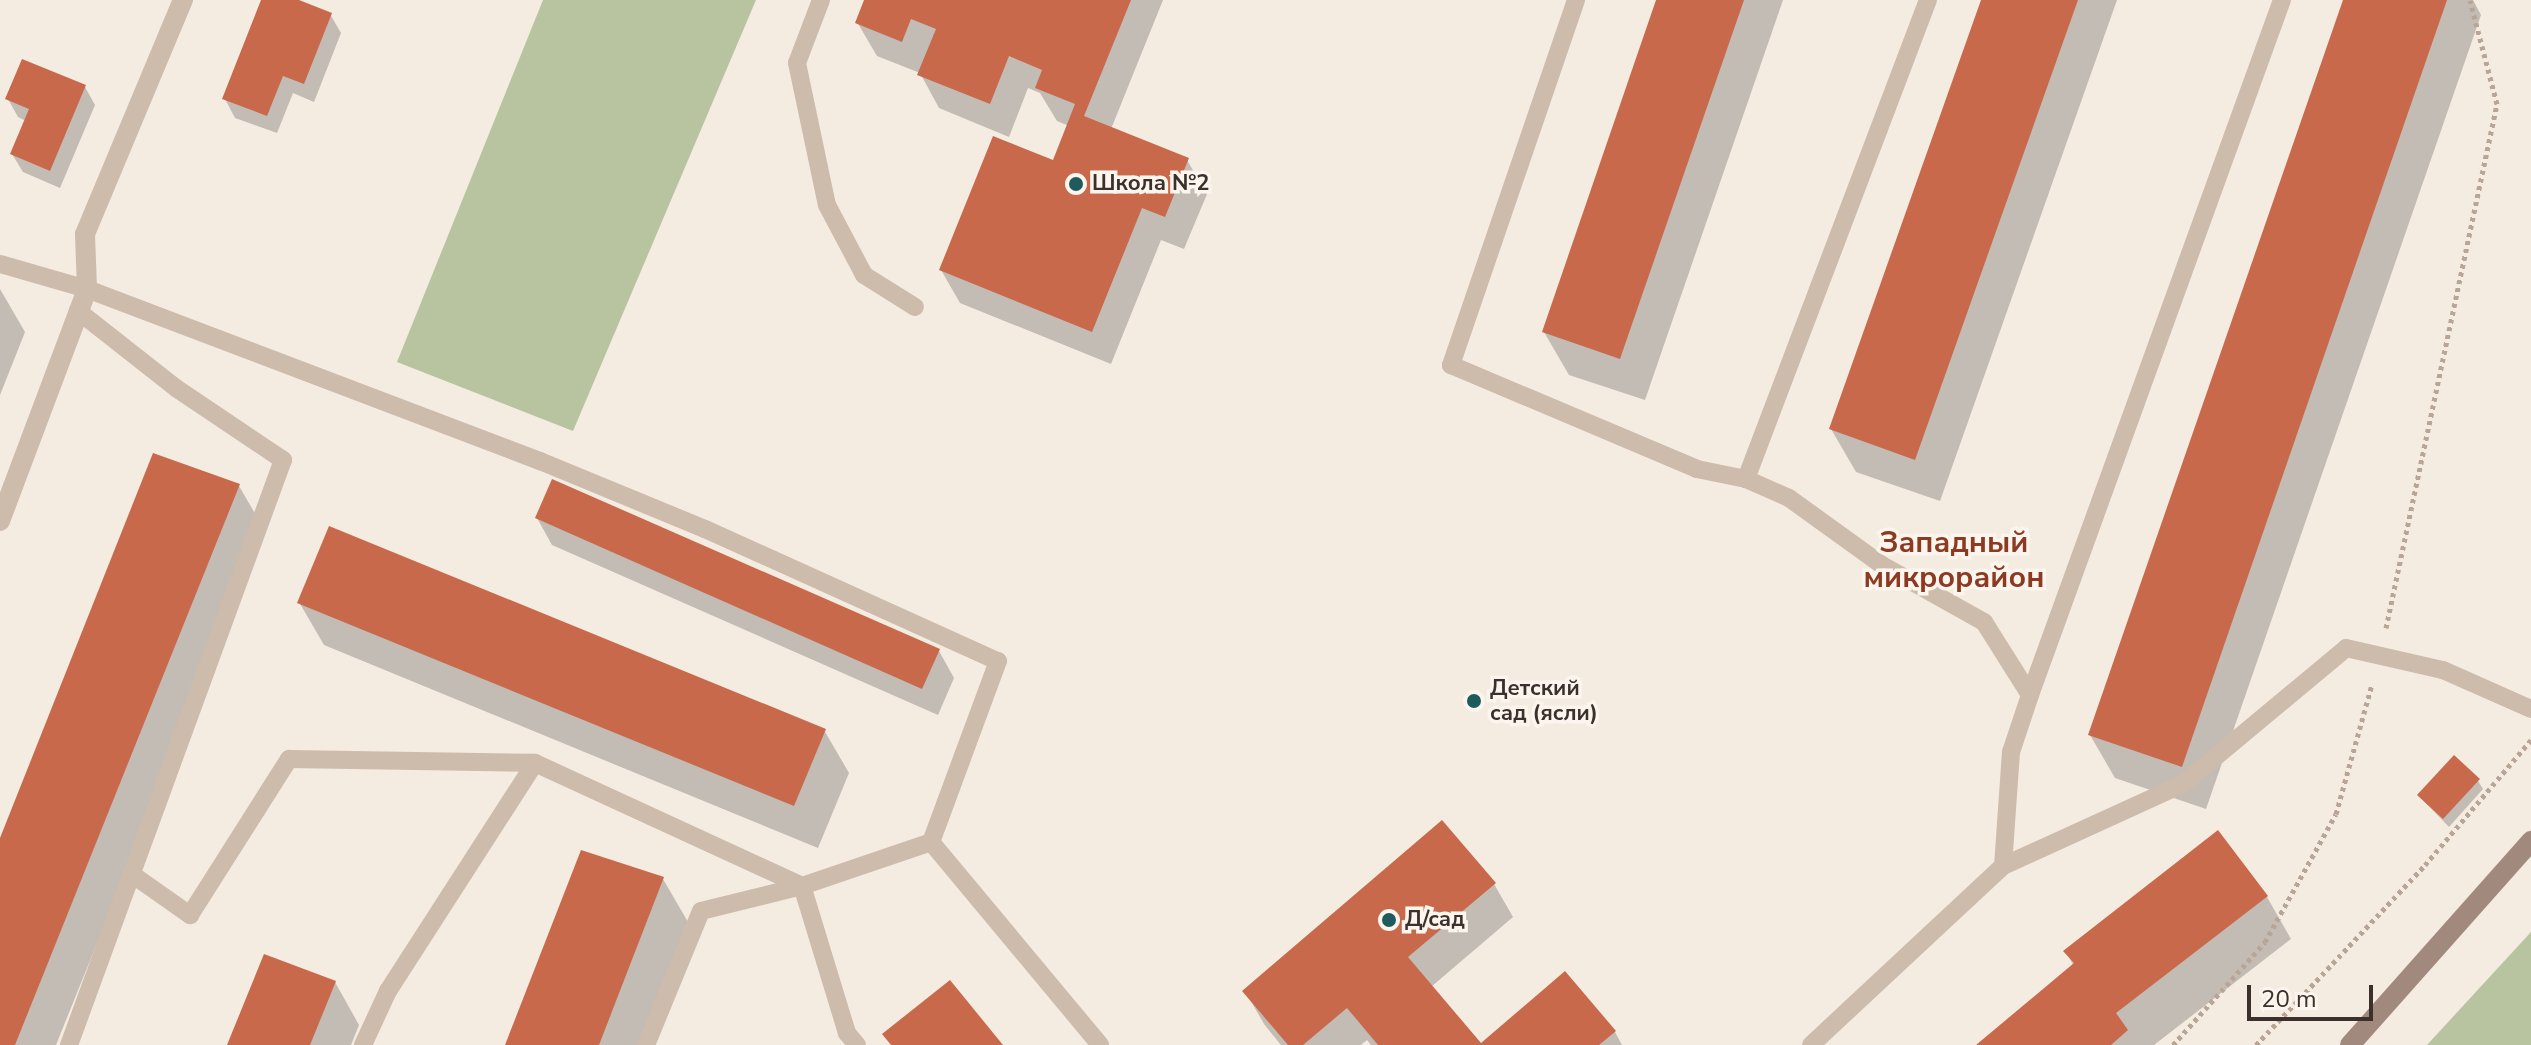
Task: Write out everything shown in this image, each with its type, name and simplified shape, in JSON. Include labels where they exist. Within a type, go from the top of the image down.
[{"type":"street","points":[[0,521],[87,289],[85,234],[183,0]]},
{"type":"street","points":[[2350,1045],[2531,841]]},
{"type":"lane","points":[[821,0],[797,63],[827,205],[864,275],[915,307]]},
{"type":"lane","points":[[1576,0],[1451,365],[1697,469],[1746,479],[1789,498],[1882,565],[1984,622],[2030,695]]},
{"type":"lane","points":[[1746,479],[1928,0]]},
{"type":"lane","points":[[2003,866],[2011,752],[2282,0]]},
{"type":"lane","points":[[0,264],[87,289],[540,461],[705,529],[998,661],[931,842]]},
{"type":"lane","points":[[69,1045],[283,460],[176,388],[78,311]]},
{"type":"lane","points":[[1811,1045],[2003,866],[2183,784],[2346,648],[2443,670],[2531,709]]},
{"type":"lane","points":[[133,875],[190,915],[289,759],[535,763],[802,886],[847,1033],[857,1045]]},
{"type":"lane","points":[[363,1045],[388,991],[535,763]]},
{"type":"lane","points":[[646,1045],[701,911],[802,886],[931,842]]},
{"type":"lane","points":[[931,842],[1100,1045]]},
{"type":"path","points":[[2173,1045],[2265,942],[2336,814],[2379,656],[2497,104],[2470,0]]},
{"type":"path","points":[[2256,1045],[2425,865],[2531,740]]},
{"type":"green space","points":[[543,0],[756,0],[573,431],[397,362]]},
{"type":"green space","points":[[2531,932],[2531,1045],[2427,1045]]},
{"type":"building","points":[[261,0],[299,0],[332,13],[304,84],[283,76],[267,116],[222,99]]},
{"type":"building","name":"Школа №2","points":[[864,0],[1131,0],[1084,116],[1189,158],[1165,217],[1142,208],[1092,332],[939,270],[993,136],[1053,160],[1075,104],[1035,88],[1042,70],[1009,56],[990,104],[917,75],[936,29],[911,19],[902,42],[855,23]]},
{"type":"building","points":[[1656,0],[1744,0],[1620,359],[1542,332]]},
{"type":"building","points":[[1981,0],[2078,0],[1915,460],[1829,429]]},
{"type":"building","points":[[2343,0],[2447,0],[2182,767],[2088,735]]},
{"type":"building","points":[[22,59],[86,85],[50,171],[10,154],[29,109],[5,99]]},
{"type":"building","points":[[153,453],[240,484],[15,1045],[0,1045],[0,838]]},
{"type":"building","points":[[552,479],[940,649],[922,689],[535,518]]},
{"type":"building","points":[[329,526],[826,729],[794,806],[297,603]]},
{"type":"building","points":[[2454,755],[2480,779],[2443,819],[2417,795]]},
{"type":"building","name":"Д/сад","points":[[1442,820],[1496,883],[1408,957],[1481,1043],[1565,971],[1616,1031],[1599,1045],[1378,1045],[1347,1008],[1303,1045],[1288,1045],[1242,991]]},
{"type":"building","points":[[2218,830],[2268,896],[2116,1013],[2128,1030],[2111,1045],[1976,1045],[2074,963],[2063,951]]},
{"type":"building","points":[[581,850],[664,877],[599,1045],[505,1045]]},
{"type":"building","points":[[264,954],[336,981],[310,1045],[227,1045]]},
{"type":"building","points":[[950,980],[1003,1045],[891,1045],[882,1034]]},
{"type":"place","name":"Школа №2","points":[[1076,184]]},
{"type":"place","name":"Детский сад (ясли)","points":[[1474,701]]},
{"type":"place","name":"Д/сад","points":[[1389,920]]},
{"type":"district","name":"Западный микрорайон","points":[[1954,560]]}]
